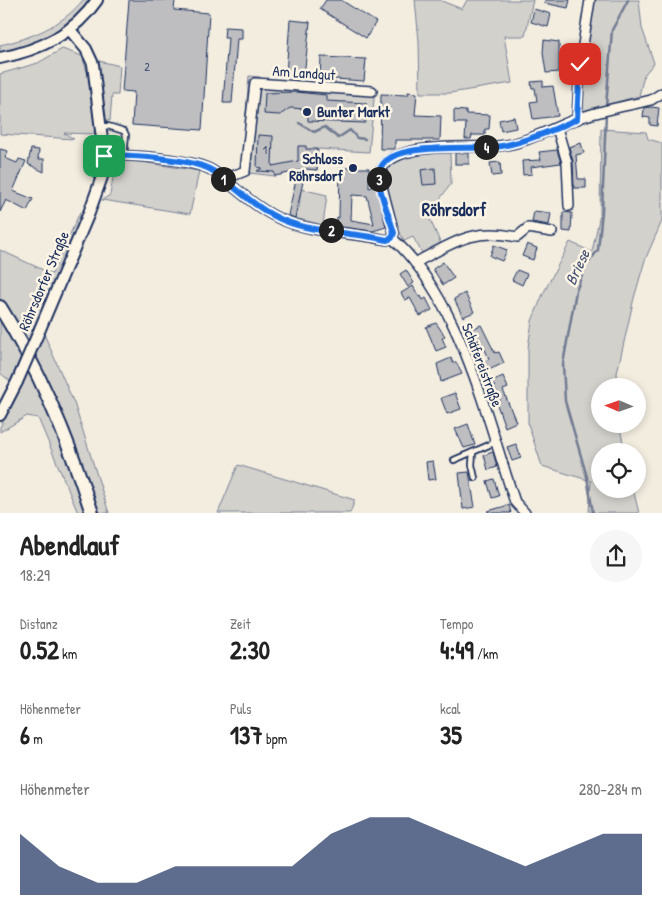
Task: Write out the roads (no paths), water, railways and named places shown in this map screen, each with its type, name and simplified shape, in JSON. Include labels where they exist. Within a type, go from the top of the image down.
[{"type":"main road","points":[[0,307],[40,378],[64,432],[92,513]]},
{"type":"street","points":[[0,58],[38,48],[70,30],[90,12],[97,0]]},
{"type":"street","points":[[577,119],[580,64],[590,0]]},
{"type":"street","points":[[70,30],[86,48],[93,64],[101,127]]},
{"type":"street","name":"Am Landgut","points":[[227,182],[230,177],[245,171],[255,83],[372,91]]},
{"type":"street","points":[[104,156],[124,155],[195,164],[212,170],[265,212],[288,222],[387,240],[392,238],[394,233],[379,175],[385,162],[400,154],[418,150],[501,146],[557,128],[577,119],[651,100],[662,93]]},
{"type":"street","name":"Röhrsdorfer Straße","points":[[0,415],[17,382],[99,188],[103,174],[104,156],[101,127]]},
{"type":"street","points":[[557,128],[567,162],[569,206]]},
{"type":"street","points":[[415,264],[474,235],[498,232],[517,237],[528,228],[552,232]]},
{"type":"street","name":"Schäfereistraße","points":[[392,238],[415,264],[446,313],[468,362],[515,502],[525,513]]},
{"type":"lane","points":[[101,127],[108,126],[124,131],[126,136],[124,155]]},
{"type":"lane","points":[[454,460],[496,442]]},
{"type":"lane","points":[[474,452],[472,465],[475,478]]},
{"type":"waterway","name":"Briese","points":[[606,107],[612,30],[628,0]]},
{"type":"waterway","name":"Briese","points":[[593,513],[587,477],[565,401],[563,364],[576,291],[585,267],[598,250],[602,211],[606,113]]},
{"type":"waterway","points":[[299,123],[314,132],[325,127],[338,138],[350,130],[357,138],[365,139]]},
{"type":"place","name":"Bunter Markt","points":[[307,112]]},
{"type":"place","name":"Schloss Röhrsdorf","points":[[353,168]]},
{"type":"district","name":"Röhrsdorf","points":[[454,210]]}]
